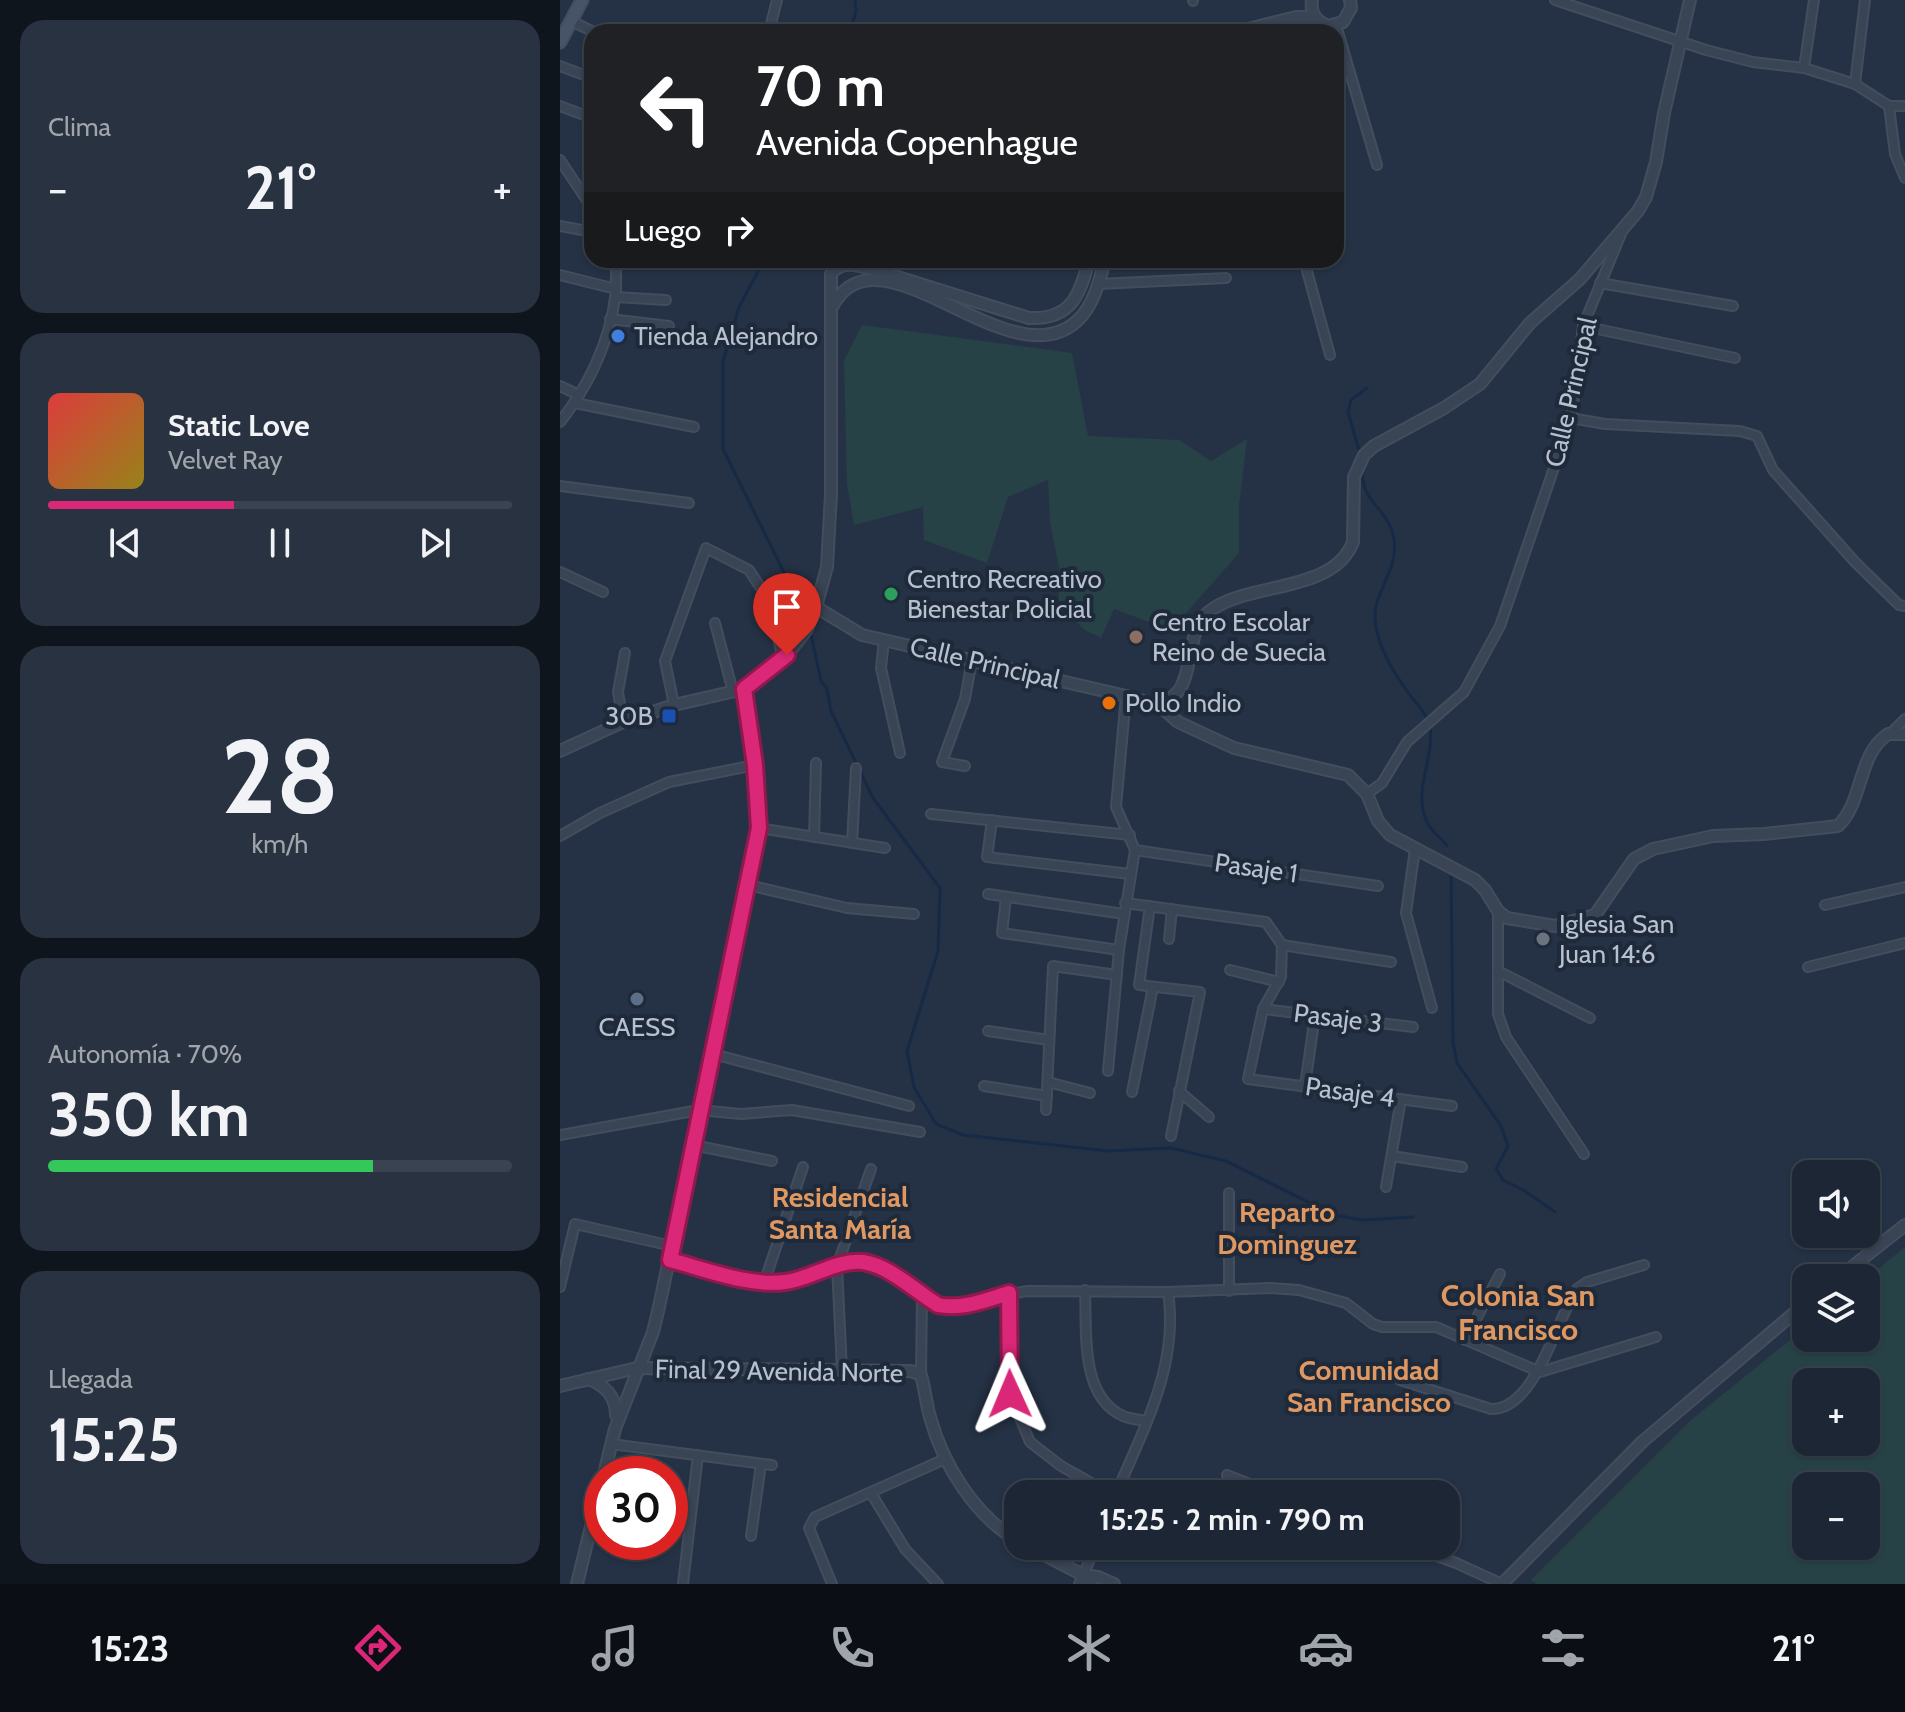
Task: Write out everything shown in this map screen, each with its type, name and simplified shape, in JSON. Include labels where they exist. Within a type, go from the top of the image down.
[{"type":"main road","points":[[562,34],[582,0]]},
{"type":"street","points":[[771,24],[777,0]]},
{"type":"street","points":[[1337,24],[1348,16],[1350,0]]},
{"type":"street","points":[[1555,0],[1706,50],[1753,62],[1804,68],[1855,84],[1889,106],[1905,106]]},
{"type":"street","name":"Calle Principal","points":[[816,607],[862,635],[1160,706],[1178,722],[1234,748],[1348,775],[1367,794],[1382,783],[1407,742],[1464,692],[1500,626],[1571,418],[1583,326],[1625,225],[1646,197],[1690,0]]},
{"type":"street","points":[[1804,68],[1814,0]]},
{"type":"street","points":[[1855,84],[1865,0]]},
{"type":"street","points":[[1311,1],[1314,17],[1320,23],[1328,24]]},
{"type":"street","points":[[1296,17],[1311,1]]},
{"type":"street","points":[[1268,24],[1296,17],[1314,17]]},
{"type":"street","points":[[571,21],[584,27]]},
{"type":"street","points":[[1344,52],[1377,165]]},
{"type":"street","points":[[560,66],[584,75]]},
{"type":"street","points":[[560,106],[584,115]]},
{"type":"street","points":[[1889,106],[1905,178]]},
{"type":"street","points":[[560,160],[584,196]]},
{"type":"street","points":[[1160,706],[1183,684],[1193,639],[1204,616],[1242,595],[1322,574],[1339,563],[1353,542],[1354,477],[1364,455],[1374,446],[1444,408],[1480,384],[1530,323],[1580,279],[1625,225]]},
{"type":"street","points":[[560,226],[584,230]]},
{"type":"street","points":[[561,418],[577,399],[596,361],[616,293],[615,268]]},
{"type":"street","points":[[560,751],[623,722],[674,705],[739,691],[783,660],[806,631],[827,567],[831,494],[831,274],[838,268]]},
{"type":"street","points":[[865,268],[911,279],[1029,318],[1045,319],[1059,314],[1072,303],[1081,289],[1087,268]]},
{"type":"street","points":[[831,309],[843,289],[856,283],[889,282],[923,292],[976,320],[1024,334],[1050,335],[1077,321],[1084,313],[1103,268]]},
{"type":"street","points":[[1306,268],[1330,355]]},
{"type":"street","points":[[560,275],[616,293],[666,300]]},
{"type":"street","points":[[1098,284],[1226,278]]},
{"type":"street","points":[[1600,283],[1733,306]]},
{"type":"street","points":[[610,319],[669,326]]},
{"type":"street","points":[[1583,326],[1735,358]]},
{"type":"street","points":[[560,386],[577,399],[694,427]]},
{"type":"street","points":[[1571,418],[1605,424],[1740,431],[1757,436],[1773,470],[1855,562],[1899,605],[1905,606]]},
{"type":"street","points":[[560,486],[689,503]]},
{"type":"street","points":[[674,705],[665,661],[706,548],[749,570],[770,602],[783,660]]},
{"type":"street","points":[[560,572],[603,592]]},
{"type":"street","points":[[608,1456],[637,1368],[653,1332],[759,828],[755,765],[739,691],[715,623]]},
{"type":"street","points":[[884,640],[881,668],[900,753]]},
{"type":"street","points":[[623,722],[618,692],[625,653]]},
{"type":"street","points":[[965,766],[942,762],[965,699],[972,660]]},
{"type":"street","points":[[1108,1071],[1119,950],[1135,850],[1116,807],[1126,696]]},
{"type":"street","points":[[1367,794],[1390,835],[1475,880],[1498,911],[1511,920],[1550,927],[1595,915],[1634,859],[1653,849],[1708,837],[1838,826],[1852,803],[1872,749],[1905,719]]},
{"type":"street","points":[[1891,733],[1905,734]]},
{"type":"street","points":[[814,837],[816,763]]},
{"type":"street","points":[[560,836],[600,813],[669,782],[755,765]]},
{"type":"street","points":[[852,843],[856,768]]},
{"type":"street","points":[[931,814],[1130,835]]},
{"type":"street","points":[[992,820],[987,857],[1130,874]]},
{"type":"street","points":[[759,828],[885,848]]},
{"type":"street","points":[[1415,849],[1406,913],[1432,1008]]},
{"type":"street","name":"Pasaje 1","points":[[1135,850],[1378,886]]},
{"type":"street","points":[[748,885],[847,908],[914,914]]},
{"type":"street","points":[[1825,905],[1905,887]]},
{"type":"street","points":[[988,894],[1124,914]]},
{"type":"street","points":[[1006,897],[1002,933],[1119,950]]},
{"type":"street","points":[[1125,903],[1266,922],[1282,945],[1279,982],[1263,1009]]},
{"type":"street","points":[[1150,906],[1139,985],[1200,992],[1171,1136]]},
{"type":"street","points":[[1169,939],[1172,909]]},
{"type":"street","points":[[1498,911],[1498,1014],[1506,1037],[1584,1154]]},
{"type":"street","points":[[1808,967],[1905,943]]},
{"type":"street","points":[[1282,945],[1391,962]]},
{"type":"street","points":[[1046,1110],[1053,966],[1117,975]]},
{"type":"street","points":[[1230,970],[1279,982]]},
{"type":"street","points":[[1498,971],[1590,1018]]},
{"type":"street","points":[[1132,1092],[1153,987]]},
{"type":"street","name":"Pasaje 3","points":[[1263,1009],[1413,1027]]},
{"type":"street","name":"Pasaje 4","points":[[1263,1009],[1248,1079],[1452,1106]]},
{"type":"street","points":[[1305,1086],[1315,1015]]},
{"type":"street","points":[[988,1031],[1049,1040]]},
{"type":"street","points":[[713,1054],[909,1106]]},
{"type":"street","points":[[1048,1082],[1090,1093]]},
{"type":"street","points":[[984,1086],[1047,1096]]},
{"type":"street","points":[[1179,1091],[1209,1117]]},
{"type":"street","points":[[1386,1187],[1401,1099]]},
{"type":"street","points":[[560,1135],[699,1110],[741,1114],[792,1110],[920,1132]]},
{"type":"street","points":[[693,1145],[772,1161]]},
{"type":"street","points":[[1392,1156],[1462,1167]]},
{"type":"street","points":[[764,1283],[803,1167]]},
{"type":"street","points":[[842,1370],[837,1266],[871,1169]]},
{"type":"street","points":[[1229,1193],[1229,1291]]},
{"type":"street","points":[[560,1287],[564,1251],[575,1224],[672,1246]]},
{"type":"street","points":[[1856,1264],[1905,1225]]},
{"type":"street","points":[[670,1260],[764,1283],[793,1281],[837,1266],[861,1262],[874,1265],[946,1306],[973,1304],[1009,1293],[1085,1290],[1168,1292],[1270,1288],[1312,1292],[1346,1303],[1378,1326],[1394,1329],[1436,1327],[1537,1372],[1656,1337]]},
{"type":"street","points":[[1400,1380],[1496,1409],[1505,1408],[1516,1400],[1537,1372],[1577,1289],[1593,1280],[1644,1265]]},
{"type":"street","points":[[1465,1340],[1500,1274]]},
{"type":"street","points":[[1085,1290],[1089,1372],[1101,1396],[1121,1416],[1147,1421]]},
{"type":"street","points":[[1120,1480],[1147,1421],[1171,1347],[1172,1320],[1168,1292]]},
{"type":"street","points":[[1009,1293],[1010,1394],[1030,1442],[1061,1466],[1087,1480]]},
{"type":"street","points":[[922,1295],[921,1375],[929,1416],[945,1459],[975,1502],[1004,1533]]},
{"type":"street","points":[[1448,1560],[1502,1584],[1642,1442],[1792,1315]]},
{"type":"street","name":"Final 29 Avenida Norte","points":[[560,1386],[637,1368],[911,1371],[921,1375]]},
{"type":"street","points":[[588,1379],[613,1397],[616,1405],[615,1429]]},
{"type":"street","points":[[611,1444],[772,1465]]},
{"type":"street","points":[[683,1584],[698,1455]]},
{"type":"street","points":[[832,1584],[809,1528],[811,1522],[824,1512],[945,1459]]},
{"type":"street","points":[[751,1536],[761,1464]]},
{"type":"street","points":[[1227,1475],[1240,1480]]},
{"type":"street","points":[[871,1493],[905,1549],[938,1584]]},
{"type":"street","points":[[577,1584],[584,1555]]},
{"type":"street","points":[[1049,1560],[1091,1584]]},
{"type":"street","points":[[1081,1580],[1090,1560]]},
{"type":"street","points":[[1081,1580],[1098,1577],[1114,1584]]},
{"type":"green space","points":[[862,325],[1072,353],[1088,436],[1179,440],[1211,461],[1247,439],[1239,505],[1239,553],[1171,630],[1114,609],[1101,638],[1085,630],[1059,607],[1059,567],[1050,522],[1048,480],[1008,497],[987,563],[924,540],[923,507],[854,525],[847,484],[844,361]]},
{"type":"green space","points":[[1905,1247],[1905,1584],[1537,1584],[1531,1580],[1690,1421],[1792,1338],[1792,1352],[1880,1352],[1880,1268]]},
{"type":"waterway","points":[[852,24],[855,0]]},
{"type":"waterway","points":[[760,268],[739,307],[723,362],[723,449],[805,615]]},
{"type":"waterway","points":[[1360,454],[1348,412],[1351,400],[1367,388]]},
{"type":"waterway","points":[[1362,469],[1366,490],[1387,520],[1394,539],[1393,562],[1375,610],[1377,630],[1391,666],[1429,722],[1431,739],[1422,788],[1423,812],[1430,827],[1447,846]]},
{"type":"waterway","points":[[811,634],[831,711],[873,798],[940,888],[938,951],[907,1051],[914,1087],[936,1124],[963,1135],[1108,1151],[1171,1148],[1226,1161],[1334,1215],[1363,1220],[1413,1217]]},
{"type":"waterway","points":[[1451,871],[1453,1042],[1457,1063],[1501,1126],[1508,1146],[1496,1169],[1503,1180],[1555,1212]]},
{"type":"place","name":"Tienda Alejandro","points":[[618,336]]},
{"type":"place","name":"Centro Recreativo Bienestar Policial","points":[[891,594]]},
{"type":"place","name":"Centro Escolar Reino de Suecia","points":[[1136,637]]},
{"type":"place","name":"Pollo Indio","points":[[1109,703]]},
{"type":"place","name":"30B","points":[[669,716]]},
{"type":"place","name":"Iglesia San Juan 14:6","points":[[1543,939]]},
{"type":"place","name":"CAESS","points":[[637,999]]},
{"type":"district","name":"Residencial Santa María","points":[[840,1213]]},
{"type":"district","name":"Reparto Dominguez","points":[[1287,1228]]},
{"type":"district","name":"Colonia San Francisco","points":[[1518,1313]]},
{"type":"district","name":"Comunidad San Francisco","points":[[1369,1386]]},
{"type":"route","points":[[787,655],[744,689],[760,809],[759,828],[670,1260],[764,1283],[800,1280],[837,1266],[861,1262],[880,1267],[938,1305],[946,1306],[973,1304],[1009,1293],[1010,1394]]}]
